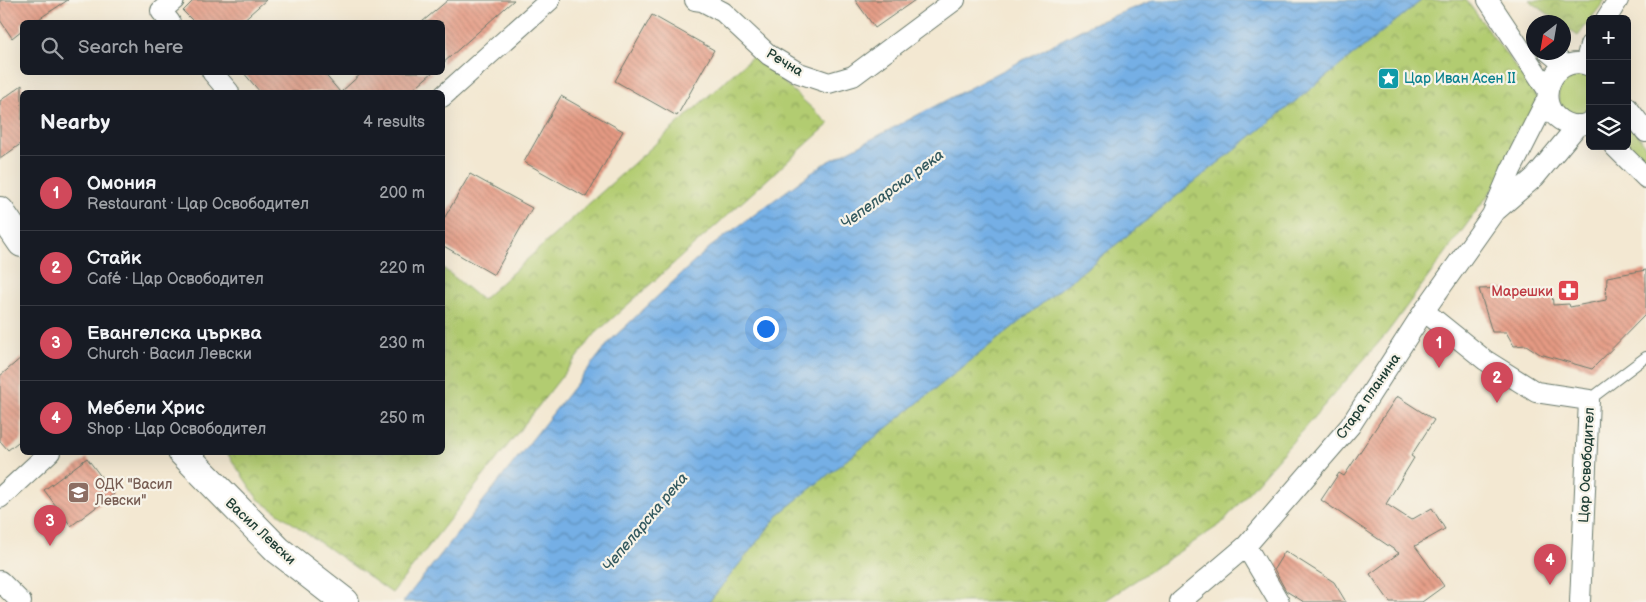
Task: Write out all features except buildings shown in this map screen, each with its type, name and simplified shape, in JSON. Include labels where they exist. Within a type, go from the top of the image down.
[{"type":"main road","name":"Васил Левски","points":[[185,455],[278,550],[345,602]]},
{"type":"street","points":[[445,94],[550,0]]},
{"type":"street","name":"Речна","points":[[695,0],[702,0],[723,12],[768,55],[799,73],[829,83],[853,76],[955,0]]},
{"type":"street","points":[[1609,15],[1618,0]]},
{"type":"street","points":[[1493,8],[1526,35]]},
{"type":"street","points":[[1493,8],[1547,94],[1550,108],[1561,121],[1586,125]]},
{"type":"street","points":[[1492,215],[1557,71],[1583,60]]},
{"type":"street","points":[[215,75],[227,90]]},
{"type":"street","points":[[1631,112],[1646,132]]},
{"type":"street","points":[[1492,215],[1586,125]]},
{"type":"street","points":[[1618,150],[1646,178]]},
{"type":"street","name":"Стара планина","points":[[1180,602],[1246,546],[1350,426],[1424,311],[1492,215]]},
{"type":"street","name":"Цар Освободител","points":[[1424,311],[1485,360],[1536,392],[1590,400],[1580,602]]},
{"type":"street","points":[[0,498],[47,455]]},
{"type":"street","points":[[1246,546],[1279,602]]},
{"type":"street","points":[[0,581],[21,602]]},
{"type":"lane","points":[[1590,400],[1646,357]]},
{"type":"green space","points":[[1422,0],[1466,0],[1540,100],[1519,153],[1387,333],[1221,524],[1103,602],[709,602],[780,513]]},
{"type":"green space","points":[[1529,0],[1605,0],[1594,15],[1586,15],[1586,25],[1578,36],[1571,31],[1571,15],[1549,15]]},
{"type":"green space","points":[[754,55],[829,124],[595,334],[392,593],[258,499],[228,455],[445,455],[445,270],[482,300]]},
{"type":"green space","points":[[1571,73],[1586,74],[1586,113],[1571,114],[1560,105],[1558,97],[1563,81]]},
{"type":"green space","points":[[1631,122],[1646,148],[1646,163],[1631,150]]},
{"type":"water","name":"Чепеларска река","points":[[1154,0],[1422,0],[780,513],[709,602],[403,602],[611,340],[709,248],[822,165],[1090,25]]},
{"type":"place","name":"Цар Иван Асен II","points":[[1388,78]]},
{"type":"place","name":"Марешки","points":[[1569,291]]},
{"type":"place","name":"Омония","points":[[1439,368]]},
{"type":"place","name":"Стайк","points":[[1497,403]]},
{"type":"place","name":"ОДК \"Васил Левски\"","points":[[79,492]]},
{"type":"place","name":"Евангелска църква","points":[[50,546]]},
{"type":"place","name":"Мебели Хрис","points":[[1550,585]]}]
